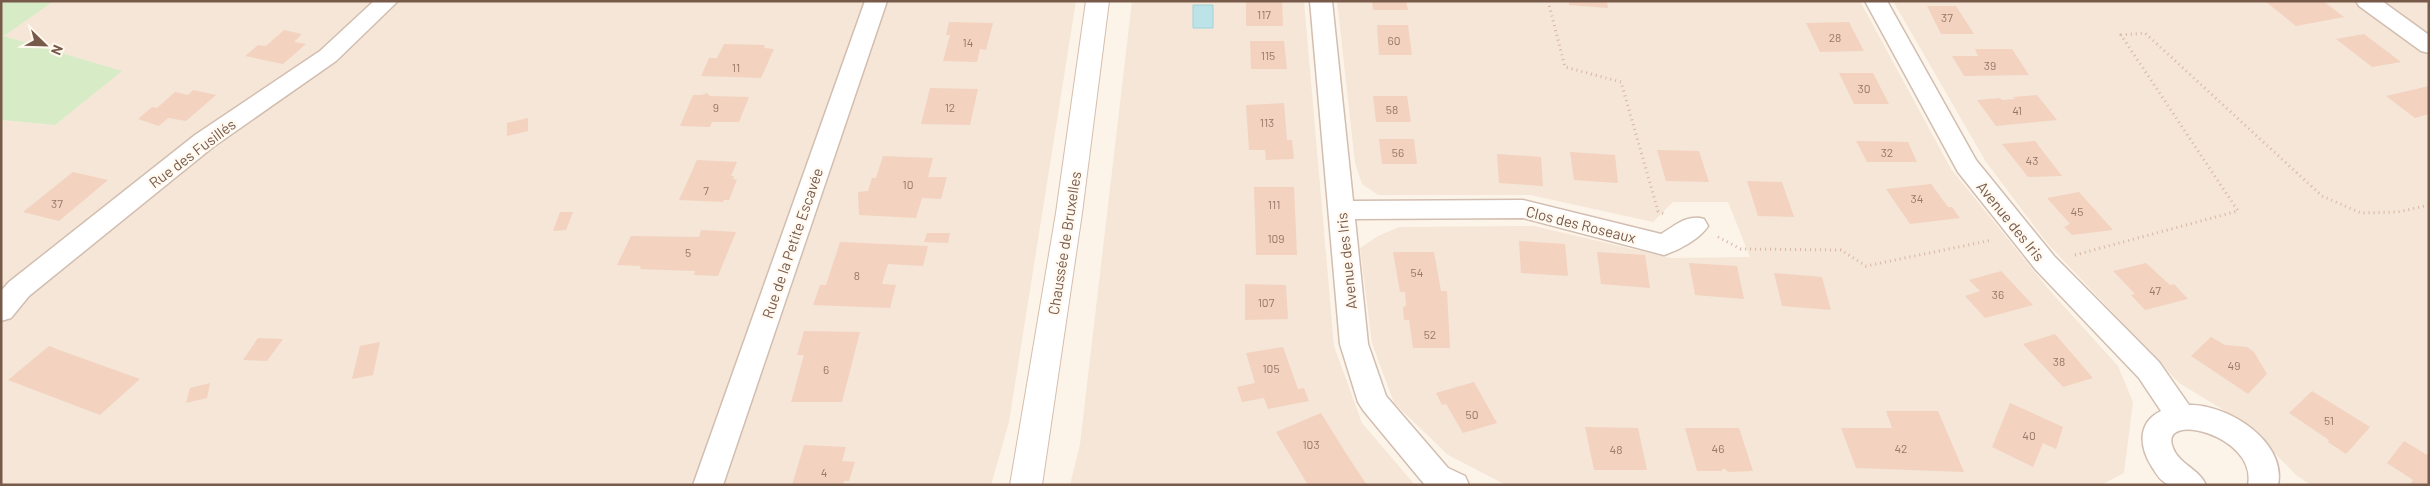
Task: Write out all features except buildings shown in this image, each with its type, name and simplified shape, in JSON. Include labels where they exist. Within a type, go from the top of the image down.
[{"type":"main road","name":"Chaussée de Bruxelles","points":[[1026,485],[1069,213],[1098,1]]},
{"type":"street","name":"Rue des Fusillés","points":[[1,310],[19,289],[204,141],[328,56],[387,1]]},
{"type":"street","name":"Rue de la Petite Escavée","points":[[708,485],[876,1]]},
{"type":"street","name":"Avenue des Iris","points":[[1321,1],[1354,344],[1373,402],[1437,477],[1454,485]]},
{"type":"street","name":"Avenue des Iris","points":[[1876,1],[1967,166],[2045,264],[2149,370],[2180,416]]},
{"type":"street","points":[[2367,1],[2429,46]]},
{"type":"street","name":"Clos des Roseaux","points":[[1341,210],[1523,210],[1664,245],[1695,226]]},
{"type":"street","points":[[2182,483],[2166,464],[2157,447],[2156,438],[2159,426],[2166,420],[2180,416],[2202,417],[2232,430],[2252,447],[2262,462],[2269,482]]},
{"type":"path","points":[[1548,1],[1565,67],[1621,82],[1658,211],[1695,226],[1741,249],[1841,250],[1866,266],[2022,235]]},
{"type":"path","points":[[2045,264],[2238,211],[2121,35],[2145,33],[2322,196],[2360,213],[2398,212],[2429,205]]},
{"type":"shaded area","points":[[54,1],[1076,1],[1009,422],[991,485],[1,485],[1,120],[55,125],[121,71],[4,36]]},
{"type":"shaded area","points":[[1132,1],[1304,1],[1334,346],[1362,423],[1415,485],[1070,485],[1080,444]]},
{"type":"shaded area","points":[[1337,1],[1860,1],[1951,169],[2051,292],[2118,366],[2133,402],[2124,473],[2101,485],[1506,485],[1448,455],[1394,403],[1372,343],[1360,248],[1378,236],[1399,227],[1534,226],[1671,258],[1750,257],[1728,202],[1673,202],[1653,222],[1530,195],[1378,195],[1362,184],[1355,163]]},
{"type":"shaded area","points":[[1893,1],[2355,1],[2429,55],[2429,485],[2311,485],[2296,475],[2264,442],[2222,409],[2179,383],[2047,243],[1986,162]]},
{"type":"shaded area","points":[[2383,1],[2429,1],[2429,34]]},
{"type":"green space","points":[[1,1],[54,1],[4,36],[122,71],[55,125],[1,120]]},
{"type":"water","points":[[1193,5],[1213,5],[1213,28],[1193,28]]}]
